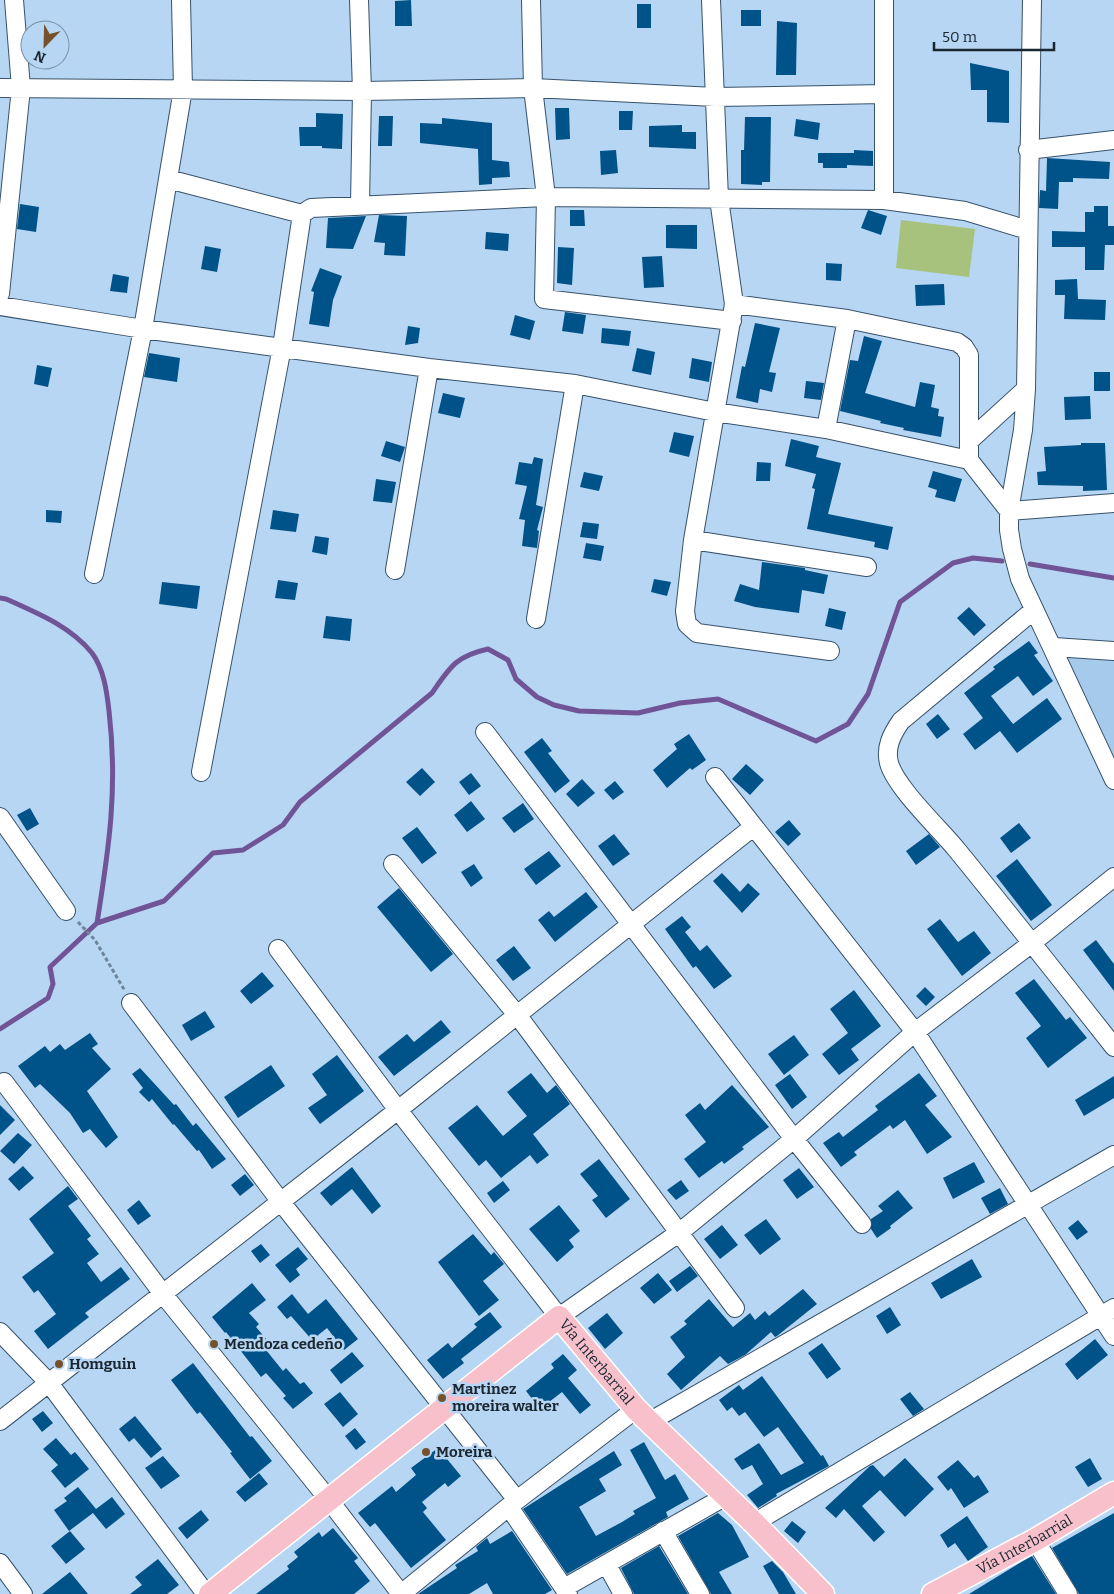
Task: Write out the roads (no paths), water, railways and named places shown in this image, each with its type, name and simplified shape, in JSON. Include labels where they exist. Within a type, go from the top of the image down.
[{"type":"main road","name":"Vía Interbarrial","points":[[210,1594],[559,1317],[642,1415],[754,1523],[823,1594]]},
{"type":"main road","name":"Vía Interbarrial","points":[[933,1594],[1034,1540],[1114,1493]]},
{"type":"street","points":[[0,294],[20,88],[14,0]]},
{"type":"street","points":[[94,574],[143,329],[183,89],[181,0]]},
{"type":"street","points":[[359,0],[362,91],[360,205]]},
{"type":"street","points":[[531,0],[533,88],[546,197],[544,299],[847,319],[957,342],[964,347],[969,355],[969,460],[1009,511]]},
{"type":"street","points":[[711,0],[719,199],[733,312],[693,540],[685,611],[687,624],[697,633],[830,651]]},
{"type":"street","points":[[884,0],[884,200]]},
{"type":"street","points":[[1032,0],[1028,150],[1026,389],[1024,430],[1009,511],[1009,530],[1020,579],[1054,647],[1114,780]]},
{"type":"street","points":[[0,88],[362,91],[533,88],[715,97],[884,94]]},
{"type":"street","points":[[1028,150],[1114,140]]},
{"type":"street","points":[[168,179],[302,214]]},
{"type":"street","points":[[201,772],[282,347],[302,214],[311,208],[546,197],[884,200],[965,211],[1028,230]]},
{"type":"street","points":[[0,306],[143,329],[429,368],[575,384],[715,412],[826,429],[969,460]]},
{"type":"street","points":[[826,429],[847,319]]},
{"type":"street","points":[[394,570],[429,368]]},
{"type":"street","points":[[536,618],[575,384]]},
{"type":"street","points":[[969,442],[1026,389]]},
{"type":"street","points":[[1009,511],[1114,503]]},
{"type":"street","points":[[693,540],[868,567]]},
{"type":"street","points":[[1034,610],[900,720],[891,737],[888,751],[890,765],[901,784],[1114,1046]]},
{"type":"street","points":[[1054,647],[1114,651]]},
{"type":"street","points":[[485,732],[794,1139],[862,1224]]},
{"type":"street","points":[[715,777],[915,1032],[1029,1204],[1107,1312],[1114,1336]]},
{"type":"street","points":[[1,819],[72,917]]},
{"type":"street","points":[[0,1421],[518,1016],[753,827]]},
{"type":"street","points":[[393,864],[518,1016],[735,1308]]},
{"type":"street","points":[[278,949],[398,1110],[559,1317],[680,1232],[794,1139],[915,1032],[1032,943],[1114,877]]},
{"type":"street","points":[[131,1002],[281,1202],[443,1408],[513,1504],[566,1591],[663,1531],[726,1496]]},
{"type":"street","points":[[4,1082],[163,1294],[329,1500],[401,1594],[513,1504],[642,1415],[1029,1204],[1114,1155]]},
{"type":"street","points":[[754,1523],[1107,1312]]},
{"type":"street","points":[[0,1332],[49,1383],[206,1594]]},
{"type":"street","points":[[663,1531],[700,1594]]},
{"type":"street","points":[[1034,1540],[1068,1594]]},
{"type":"street","points":[[0,1563],[23,1594]]},
{"type":"street","points":[[606,1565],[623,1594]]},
{"type":"waterway","points":[[0,1029],[48,998],[53,984],[50,967],[97,923],[164,901],[213,853],[243,850],[283,825],[300,802],[432,693],[449,669],[468,655],[488,649],[508,660],[516,679],[537,697],[554,705],[579,711],[638,713],[680,703],[718,699],[816,741],[848,724],[868,694],[900,602],[953,563],[973,558],[1002,561]]},
{"type":"waterway","points":[[1030,564],[1114,578]]},
{"type":"waterway","points":[[0,598],[41,615],[74,635],[92,653],[102,674],[107,697],[113,766],[111,818],[97,923]]},
{"type":"place","name":"Mendoza cedeño","points":[[214,1344]]},
{"type":"place","name":"Homguin","points":[[59,1364]]},
{"type":"place","name":"Martinez moreira walter","points":[[442,1398]]},
{"type":"place","name":"Moreira","points":[[426,1452]]}]
